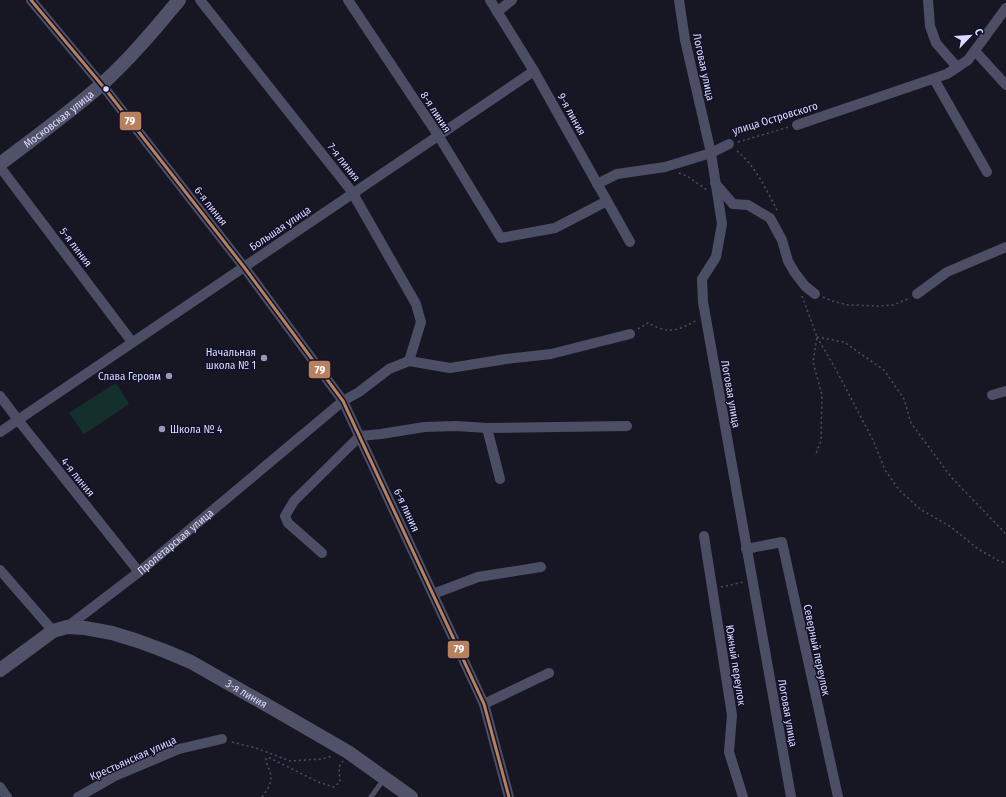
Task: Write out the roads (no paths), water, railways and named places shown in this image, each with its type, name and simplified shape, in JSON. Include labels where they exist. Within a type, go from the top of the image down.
[{"type":"main road","name":"Московская улица","points":[[0,164],[74,108],[102,84],[140,46],[179,0]]},
{"type":"main road","name":"Пролетарская улица","points":[[0,670],[52,631],[67,627]]},
{"type":"main road","name":"3-я линия","points":[[67,627],[85,628],[138,640],[191,662],[348,752],[411,797]]},
{"type":"street","name":"6-я линия","points":[[31,0],[102,84],[244,267],[344,401],[484,704],[509,797]]},
{"type":"street","name":"7-я линия","points":[[200,0],[353,193],[416,304],[421,322],[409,361]]},
{"type":"street","name":"8-я линия","points":[[348,0],[438,136],[501,238],[555,228],[607,201]]},
{"type":"street","name":"9-я линия","points":[[490,0],[534,71],[630,242]]},
{"type":"street","points":[[497,12],[512,0]]},
{"type":"street","name":"Логовая улица","points":[[679,0],[685,40],[711,153],[722,224],[716,257],[702,279],[703,302],[791,797]]},
{"type":"street","points":[[928,0],[930,26],[936,43],[957,67]]},
{"type":"street","name":"улица Островского","points":[[797,125],[947,74],[968,60],[1006,8]]},
{"type":"street","points":[[975,51],[1006,85]]},
{"type":"street","name":"Большая улица","points":[[0,432],[534,71]]},
{"type":"street","points":[[934,79],[987,172]]},
{"type":"street","name":"улица Островского","points":[[597,184],[617,174],[665,167],[711,153],[729,144]]},
{"type":"street","name":"5-я линия","points":[[0,167],[132,342]]},
{"type":"street","points":[[715,182],[733,204],[748,205],[770,218],[782,240],[788,261],[795,273],[805,286],[815,294]]},
{"type":"street","points":[[917,294],[947,272],[1006,247]]},
{"type":"street","points":[[344,401],[359,392],[389,369],[409,361],[450,368],[506,359],[551,354],[630,334]]},
{"type":"street","points":[[992,395],[1006,391]]},
{"type":"street","name":"4-я линия","points":[[0,396],[17,420],[139,572]]},
{"type":"street","name":"Пролетарская улица","points":[[67,627],[139,572],[344,401]]},
{"type":"street","points":[[322,553],[288,523],[286,516],[294,501],[360,436],[424,427],[456,426],[487,428],[627,426]]},
{"type":"street","points":[[487,428],[500,479]]},
{"type":"street","name":"Южный переулок","points":[[704,536],[732,715],[729,752],[743,797]]},
{"type":"street","name":"Северный переулок","points":[[746,548],[782,542],[838,797]]},
{"type":"street","points":[[433,594],[478,577],[541,567]]},
{"type":"street","points":[[0,570],[52,631]]},
{"type":"street","points":[[484,704],[549,673]]},
{"type":"street","name":"Крестьянская улица","points":[[78,797],[115,776],[179,749],[222,739]]},
{"type":"street","points":[[0,787],[7,797]]},
{"type":"lane","points":[[371,797],[385,778]]},
{"type":"place","name":"Начальная школа № 1","points":[[264,358]]},
{"type":"place","name":"Слава Героям","points":[[169,376]]},
{"type":"place","name":"Школа № 4","points":[[162,429]]}]
